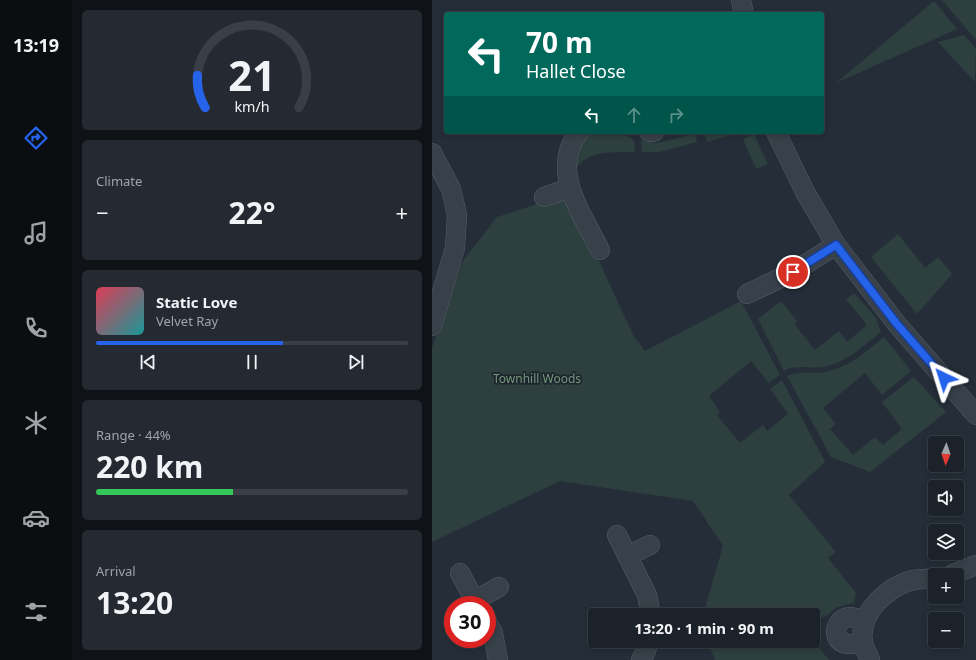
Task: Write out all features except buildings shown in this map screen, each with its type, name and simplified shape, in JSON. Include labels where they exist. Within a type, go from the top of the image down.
[{"type":"street","points":[[740,0],[743,12]]},
{"type":"street","points":[[577,134],[571,142],[566,163],[568,184],[600,250]]},
{"type":"street","points":[[777,134],[804,192],[836,245],[896,323],[976,415]]},
{"type":"street","points":[[432,153],[451,189],[457,215],[455,248],[432,326]]},
{"type":"street","points":[[544,197],[570,188]]},
{"type":"street","points":[[747,294],[793,272],[836,245]]},
{"type":"street","points":[[617,535],[647,595],[650,608]]},
{"type":"street","points":[[627,556],[650,545]]},
{"type":"street","points":[[964,570],[976,565]]},
{"type":"street","points":[[460,573],[472,596]]},
{"type":"street","points":[[870,660],[863,642],[865,621],[874,606],[898,587],[913,580],[928,579]]},
{"type":"street","points":[[486,596],[499,587]]},
{"type":"street","points":[[863,642],[852,646],[843,644],[837,637],[836,628],[838,623],[846,618],[855,618],[865,621]]},
{"type":"street","points":[[496,648],[498,660]]},
{"type":"street","points":[[641,660],[647,648]]},
{"type":"green space","points":[[942,0],[976,0],[976,40]]},
{"type":"green space","points":[[934,1],[957,29],[836,83]]},
{"type":"green space","points":[[964,35],[976,49],[975,82],[938,42]]},
{"type":"green space","points":[[586,134],[623,134],[634,140],[635,152],[605,153],[590,157],[578,166],[574,177],[577,148]]},
{"type":"green space","points":[[695,134],[697,142],[659,152],[642,152],[641,141],[657,143]]},
{"type":"green space","points":[[705,134],[734,134],[707,142]]},
{"type":"green space","points":[[754,134],[768,164],[756,169],[743,139]]},
{"type":"green space","name":"Townhill Woods","points":[[555,198],[572,202],[633,335],[645,351],[741,301],[780,375],[769,383],[751,361],[709,396],[720,412],[717,415],[740,443],[763,425],[767,431],[788,414],[770,389],[782,380],[825,462],[789,495],[836,552],[828,558],[856,593],[854,603],[837,607],[826,616],[820,618],[820,608],[705,608],[723,546],[693,501],[560,481],[432,542],[432,348],[463,261],[497,217]]},
{"type":"green space","points":[[898,234],[925,268],[938,257],[952,274],[917,314],[871,257]]},
{"type":"green space","points":[[854,293],[876,318],[881,332],[847,358],[839,362],[823,367],[798,367],[784,371],[758,319],[781,301],[797,321],[795,325],[815,350],[839,331],[847,342],[867,325],[846,299]]},
{"type":"green space","points":[[884,337],[911,371],[882,395],[865,373],[823,408],[836,424],[830,429],[853,455],[875,437],[883,445],[902,429],[882,402],[914,377],[946,412],[870,472],[831,457],[787,376],[798,373],[824,372],[837,369],[852,362]]},
{"type":"green space","name":"Townhill Woods","points":[[710,648],[820,648],[829,660],[715,660]]},
{"type":"route","points":[[793,272],[836,245],[896,323],[944,378]]}]
